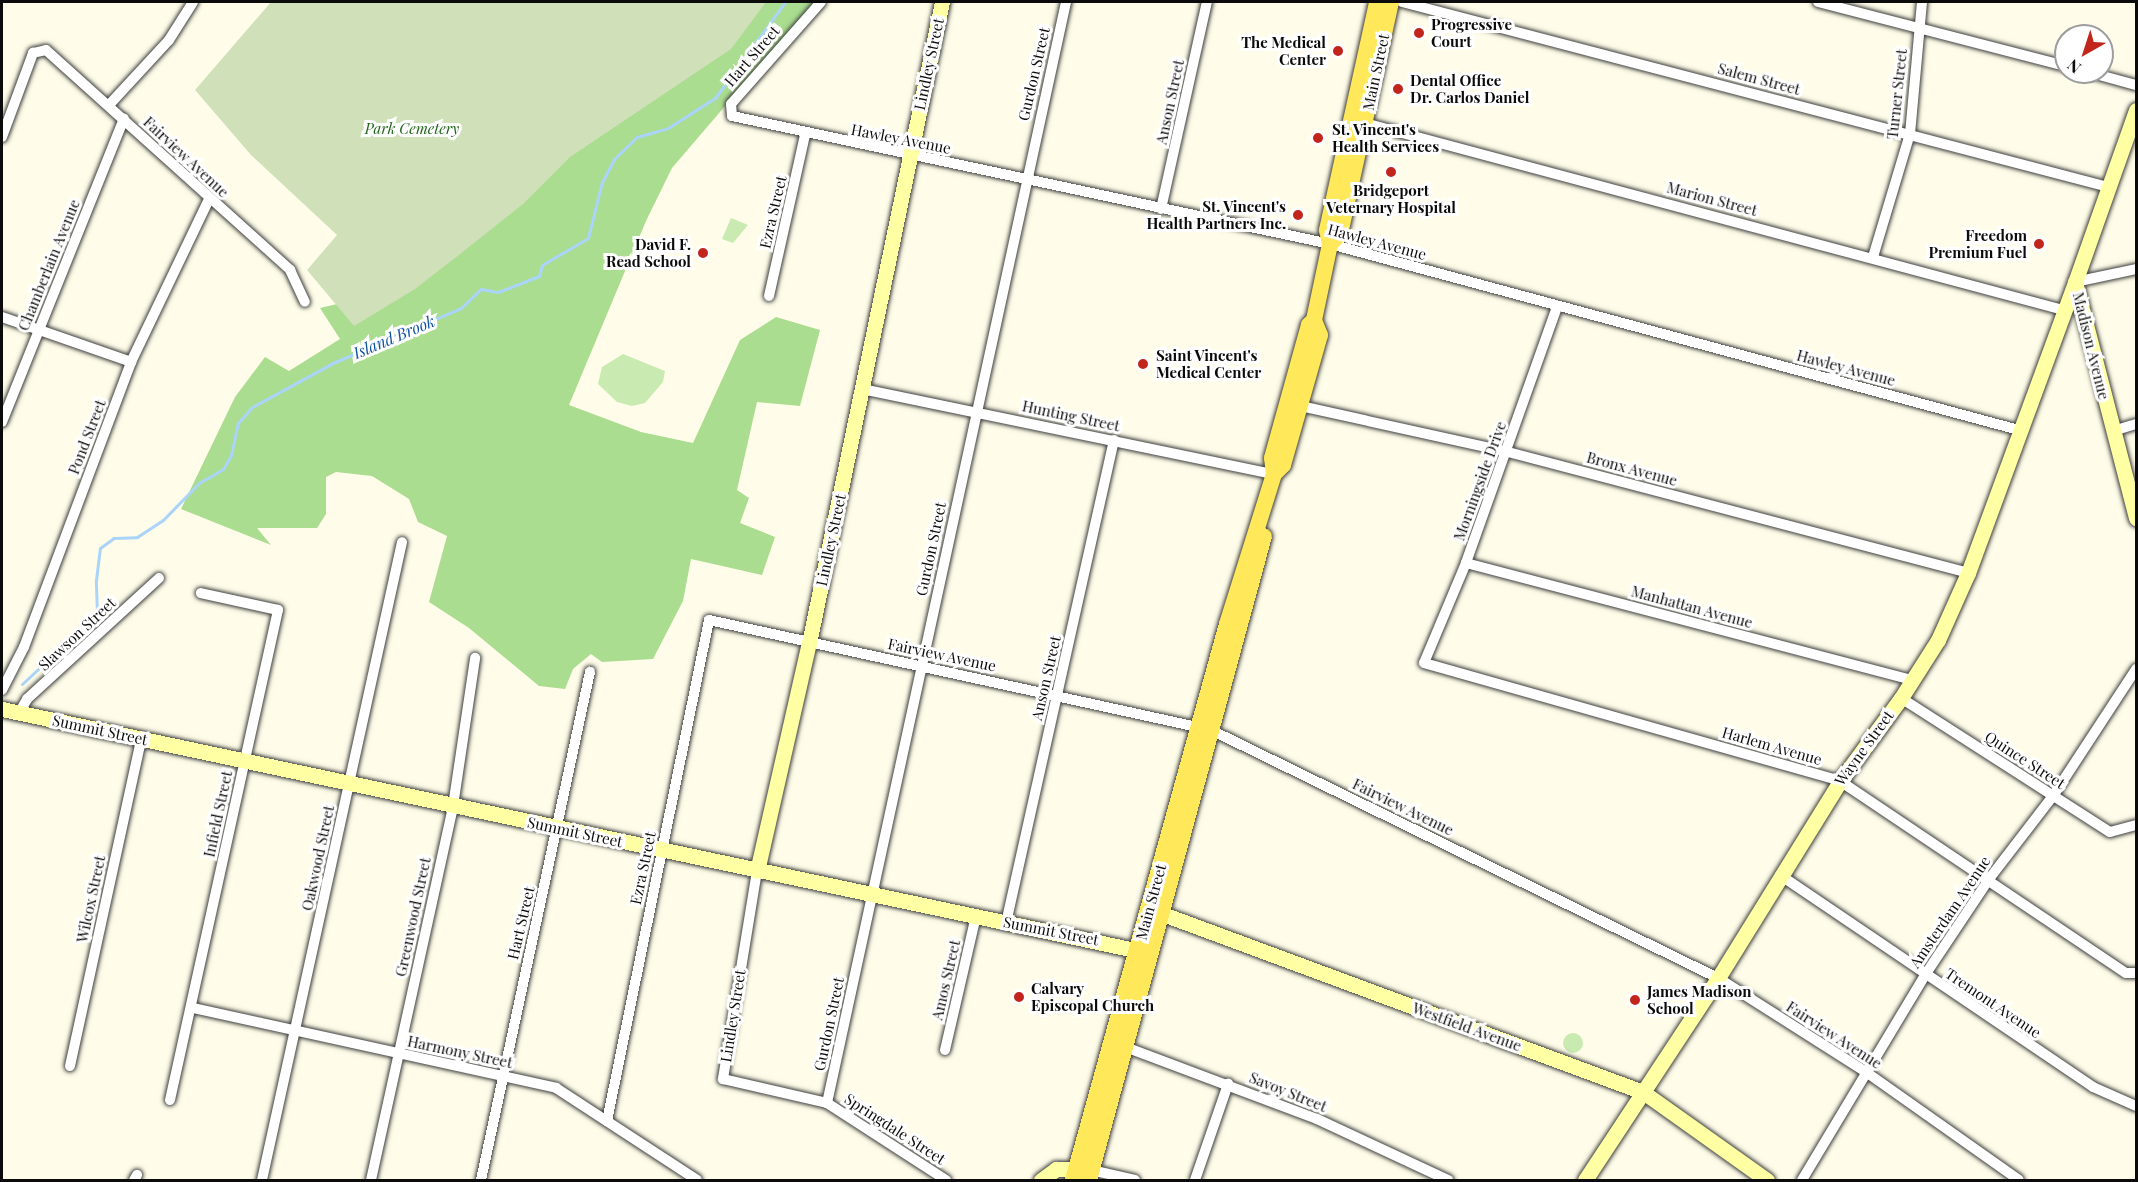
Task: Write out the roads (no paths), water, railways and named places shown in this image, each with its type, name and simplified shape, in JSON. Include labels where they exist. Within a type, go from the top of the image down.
[{"type":"main road","name":"Lindley Street","points":[[757,872],[809,643],[942,2]]},
{"type":"main road","name":"Main Street","points":[[1358,121],[1377,2]]},
{"type":"main road","name":"Main Street","points":[[1082,1175],[1233,625],[1268,521],[1263,515],[1274,474],[1283,465],[1294,404],[1320,335],[1314,320],[1330,244],[1327,230],[1391,2]]},
{"type":"main road","name":"Madison Avenue","points":[[2136,110],[2075,282],[2136,518]]},
{"type":"main road","name":"Wayne Street","points":[[1585,1180],[1718,978],[1779,875],[1840,781],[1901,698],[1938,640],[1968,573],[2075,282]]},
{"type":"main road","name":"Summit Street","points":[[2,709],[757,872],[872,893],[1143,952]]},
{"type":"main road","name":"Westfield Avenue","points":[[1154,911],[1643,1092],[1767,1180]]},
{"type":"main road","points":[[1041,1180],[1056,1169],[1082,1175]]},
{"type":"street","points":[[109,105],[169,40],[193,2]]},
{"type":"street","name":"Hart Street","points":[[731,104],[820,2]]},
{"type":"street","name":"Gurdon Street","points":[[827,1102],[975,411],[1066,2]]},
{"type":"street","name":"Anson Street","points":[[1161,209],[1207,2]]},
{"type":"street","name":"Salem Street","points":[[1402,2],[2108,187]]},
{"type":"street","points":[[1818,2],[2054,63]]},
{"type":"street","name":"Turner Street","points":[[1873,257],[1910,134],[1923,2]]},
{"type":"street","name":"Fairview Avenue","points":[[2,137],[33,53],[46,50],[56,56],[290,270],[305,302]]},
{"type":"street","points":[[2114,79],[2136,85]]},
{"type":"street","name":"Hawley Avenue","points":[[731,104],[732,116],[805,135],[1330,244],[2019,430]]},
{"type":"street","name":"Chamberlain Avenue","points":[[2,422],[124,119]]},
{"type":"street","name":"Marion Street","points":[[1358,121],[1873,257],[2063,310]]},
{"type":"street","name":"Ezra Street","points":[[769,296],[805,135]]},
{"type":"street","name":"Pond Street","points":[[2,690],[24,647],[131,362],[209,198]]},
{"type":"street","points":[[2075,282],[2136,269]]},
{"type":"street","name":"Morningside Drive","points":[[1424,663],[1466,563],[1508,452],[1557,307]]},
{"type":"street","points":[[2,317],[131,362]]},
{"type":"street","name":"Hunting Street","points":[[862,389],[1274,474]]},
{"type":"street","name":"Bronx Avenue","points":[[1294,404],[1508,452],[1968,573]]},
{"type":"street","points":[[2113,431],[2136,424]]},
{"type":"street","name":"Anson Street","points":[[1006,923],[1114,440]]},
{"type":"street","name":"Oakwood Street","points":[[262,1180],[402,542]]},
{"type":"street","name":"Manhattan Avenue","points":[[1466,563],[1911,680]]},
{"type":"street","name":"Slawson Street","points":[[19,712],[27,699],[159,578]]},
{"type":"street","name":"Infield Street","points":[[170,1100],[193,1008],[278,610],[201,593]]},
{"type":"street","name":"Fairview Avenue","points":[[709,620],[1205,728],[1718,978],[1866,1072],[2019,1180]]},
{"type":"street","name":"Ezra Street","points":[[607,1121],[709,620]]},
{"type":"street","name":"Greenwood Street","points":[[371,1180],[453,806],[476,658]]},
{"type":"street","name":"Harlem Avenue","points":[[1424,663],[1840,781],[2126,973],[2136,973]]},
{"type":"street","name":"Amsterdam Avenue","points":[[1802,1180],[1924,975],[1989,879],[2053,796],[2136,669]]},
{"type":"street","name":"Hart Street","points":[[481,1180],[590,672]]},
{"type":"street","name":"Quince Street","points":[[1901,698],[2110,832],[2136,825]]},
{"type":"street","name":"Wilcox Street","points":[[69,1066],[141,739]]},
{"type":"street","name":"Lindley Street","points":[[723,1078],[757,872]]},
{"type":"street","name":"Tremont Avenue","points":[[1779,875],[2093,1087],[2136,1106]]},
{"type":"street","name":"Amos Street","points":[[945,1050],[976,916]]},
{"type":"street","name":"Harmony Street","points":[[193,1008],[556,1088],[697,1180]]},
{"type":"street","name":"Savoy Street","points":[[1118,1044],[1317,1119],[1448,1180]]},
{"type":"street","name":"Springdale Street","points":[[723,1078],[827,1102],[946,1180]]},
{"type":"street","points":[[1195,1180],[1228,1084]]},
{"type":"street","points":[[1082,1175],[1135,1180]]},
{"type":"waterway","name":"Island Brook","points":[[22,684],[97,614],[96,580],[100,548],[114,538],[137,537],[163,520],[199,483],[223,469],[231,455],[238,423],[252,407],[335,362],[461,308],[481,289],[498,292],[539,276],[542,265],[588,238],[602,182],[614,159],[637,137],[668,128],[715,98],[785,2]]},
{"type":"place","name":"Progressive Court","points":[[1419,33]]},
{"type":"place","name":"The Medical Center","points":[[1338,51]]},
{"type":"place","name":"Dental Office Dr. Carlos Daniel","points":[[1398,89]]},
{"type":"place","name":"St. Vincent's Health Services","points":[[1318,138]]},
{"type":"place","name":"Bridgeport Veternary Hospital","points":[[1391,172]]},
{"type":"place","name":"St. Vincent's Health Partners Inc.","points":[[1298,215]]},
{"type":"place","name":"Freedom Premium Fuel","points":[[2039,244]]},
{"type":"place","name":"David F. Read School","points":[[703,253]]},
{"type":"place","name":"Saint Vincent's Medical Center","points":[[1143,364]]},
{"type":"place","name":"Calvary Episcopal Church","points":[[1019,997]]},
{"type":"place","name":"James Madison School","points":[[1635,1000]]},
{"type":"park label","name":"Park Cemetery","points":[[412,129]]}]
